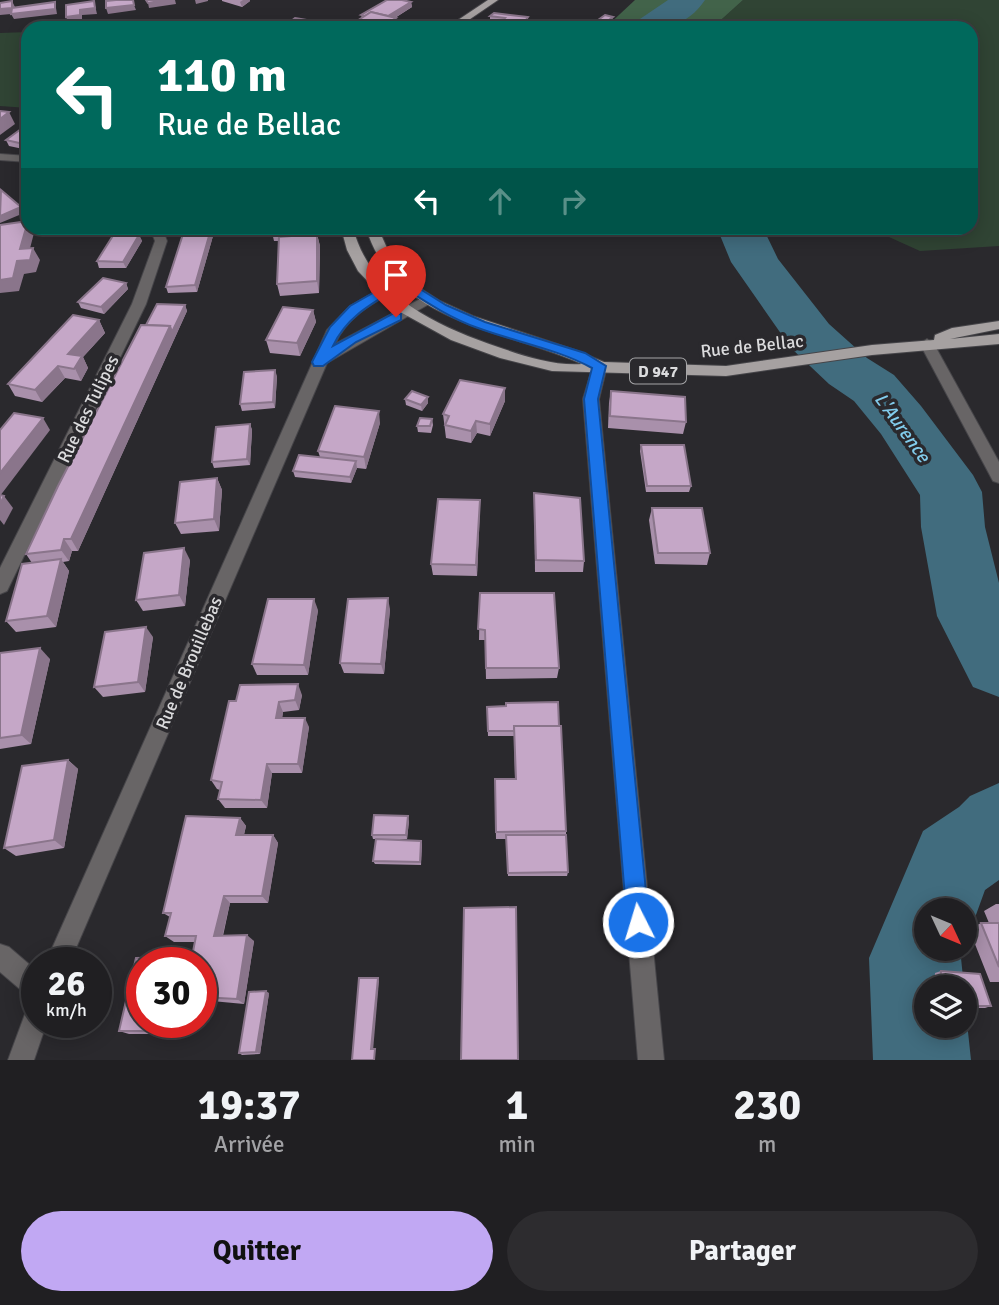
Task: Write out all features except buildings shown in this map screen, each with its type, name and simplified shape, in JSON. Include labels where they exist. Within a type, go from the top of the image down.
[{"type":"main road","points":[[462,21],[494,0]]},
{"type":"main road","name":"Rue de Bellac","points":[[348,235],[349,244],[369,276],[383,292],[407,311],[451,334],[513,355],[572,369],[600,366],[661,371],[766,368],[824,357],[927,344]]},
{"type":"main road","name":"D 947","points":[[375,235],[401,281]]},
{"type":"main road","name":"Rue de Bellac","points":[[401,281],[429,300],[481,325],[580,356],[600,366]]},
{"type":"main road","name":"D 947","points":[[927,344],[953,333],[999,325]]},
{"type":"main road","name":"D 947","points":[[927,344],[962,344],[999,339]]},
{"type":"street","points":[[0,157],[21,158]]},
{"type":"street","name":"Rue des Tulipes","points":[[0,586],[139,304],[161,241],[159,235]]},
{"type":"street","name":"Rue de Brouillebas","points":[[64,947],[334,330],[355,309],[401,281]]},
{"type":"street","points":[[318,362],[352,340],[429,300]]},
{"type":"street","points":[[927,344],[999,477]]},
{"type":"street","points":[[600,366],[591,399],[651,1060]]},
{"type":"street","points":[[0,957],[21,973]]},
{"type":"street","points":[[21,1060],[29,1038]]},
{"type":"green space","points":[[635,0],[743,0],[720,21],[612,21]]},
{"type":"green space","points":[[743,0],[999,0],[999,246],[920,251],[885,235],[978,235],[978,21],[720,21]]},
{"type":"green space","points":[[21,32],[21,108],[0,106],[0,33]]},
{"type":"water","points":[[743,235],[757,235],[774,269],[828,336],[810,336],[755,262]]},
{"type":"water","points":[[868,367],[906,405],[940,450],[945,467],[966,503],[975,566],[999,637],[999,664],[972,616],[953,527],[951,492],[901,420],[874,388],[848,371]]},
{"type":"water","points":[[999,825],[999,850],[970,873],[959,898],[939,898],[953,861],[989,837]]},
{"type":"water","points":[[915,961],[929,961],[930,975],[916,975]]},
{"type":"water","points":[[920,1038],[933,1038],[935,1060],[922,1060]]},
{"type":"waterway","name":"L'Aurence","points":[[659,21],[689,0]]},
{"type":"waterway","name":"L'Aurence","points":[[743,235],[755,262],[810,336],[848,371],[874,388],[901,420],[951,492],[953,527],[972,616],[999,664]]},
{"type":"waterway","name":"L'Aurence","points":[[939,898],[953,861],[989,837],[999,825]]},
{"type":"waterway","name":"L'Aurence","points":[[915,961],[922,1060]]},
{"type":"route","points":[[396,317],[318,362],[334,330],[355,309],[401,281],[442,308],[481,325],[580,356],[600,366],[591,399],[638,922]]}]
